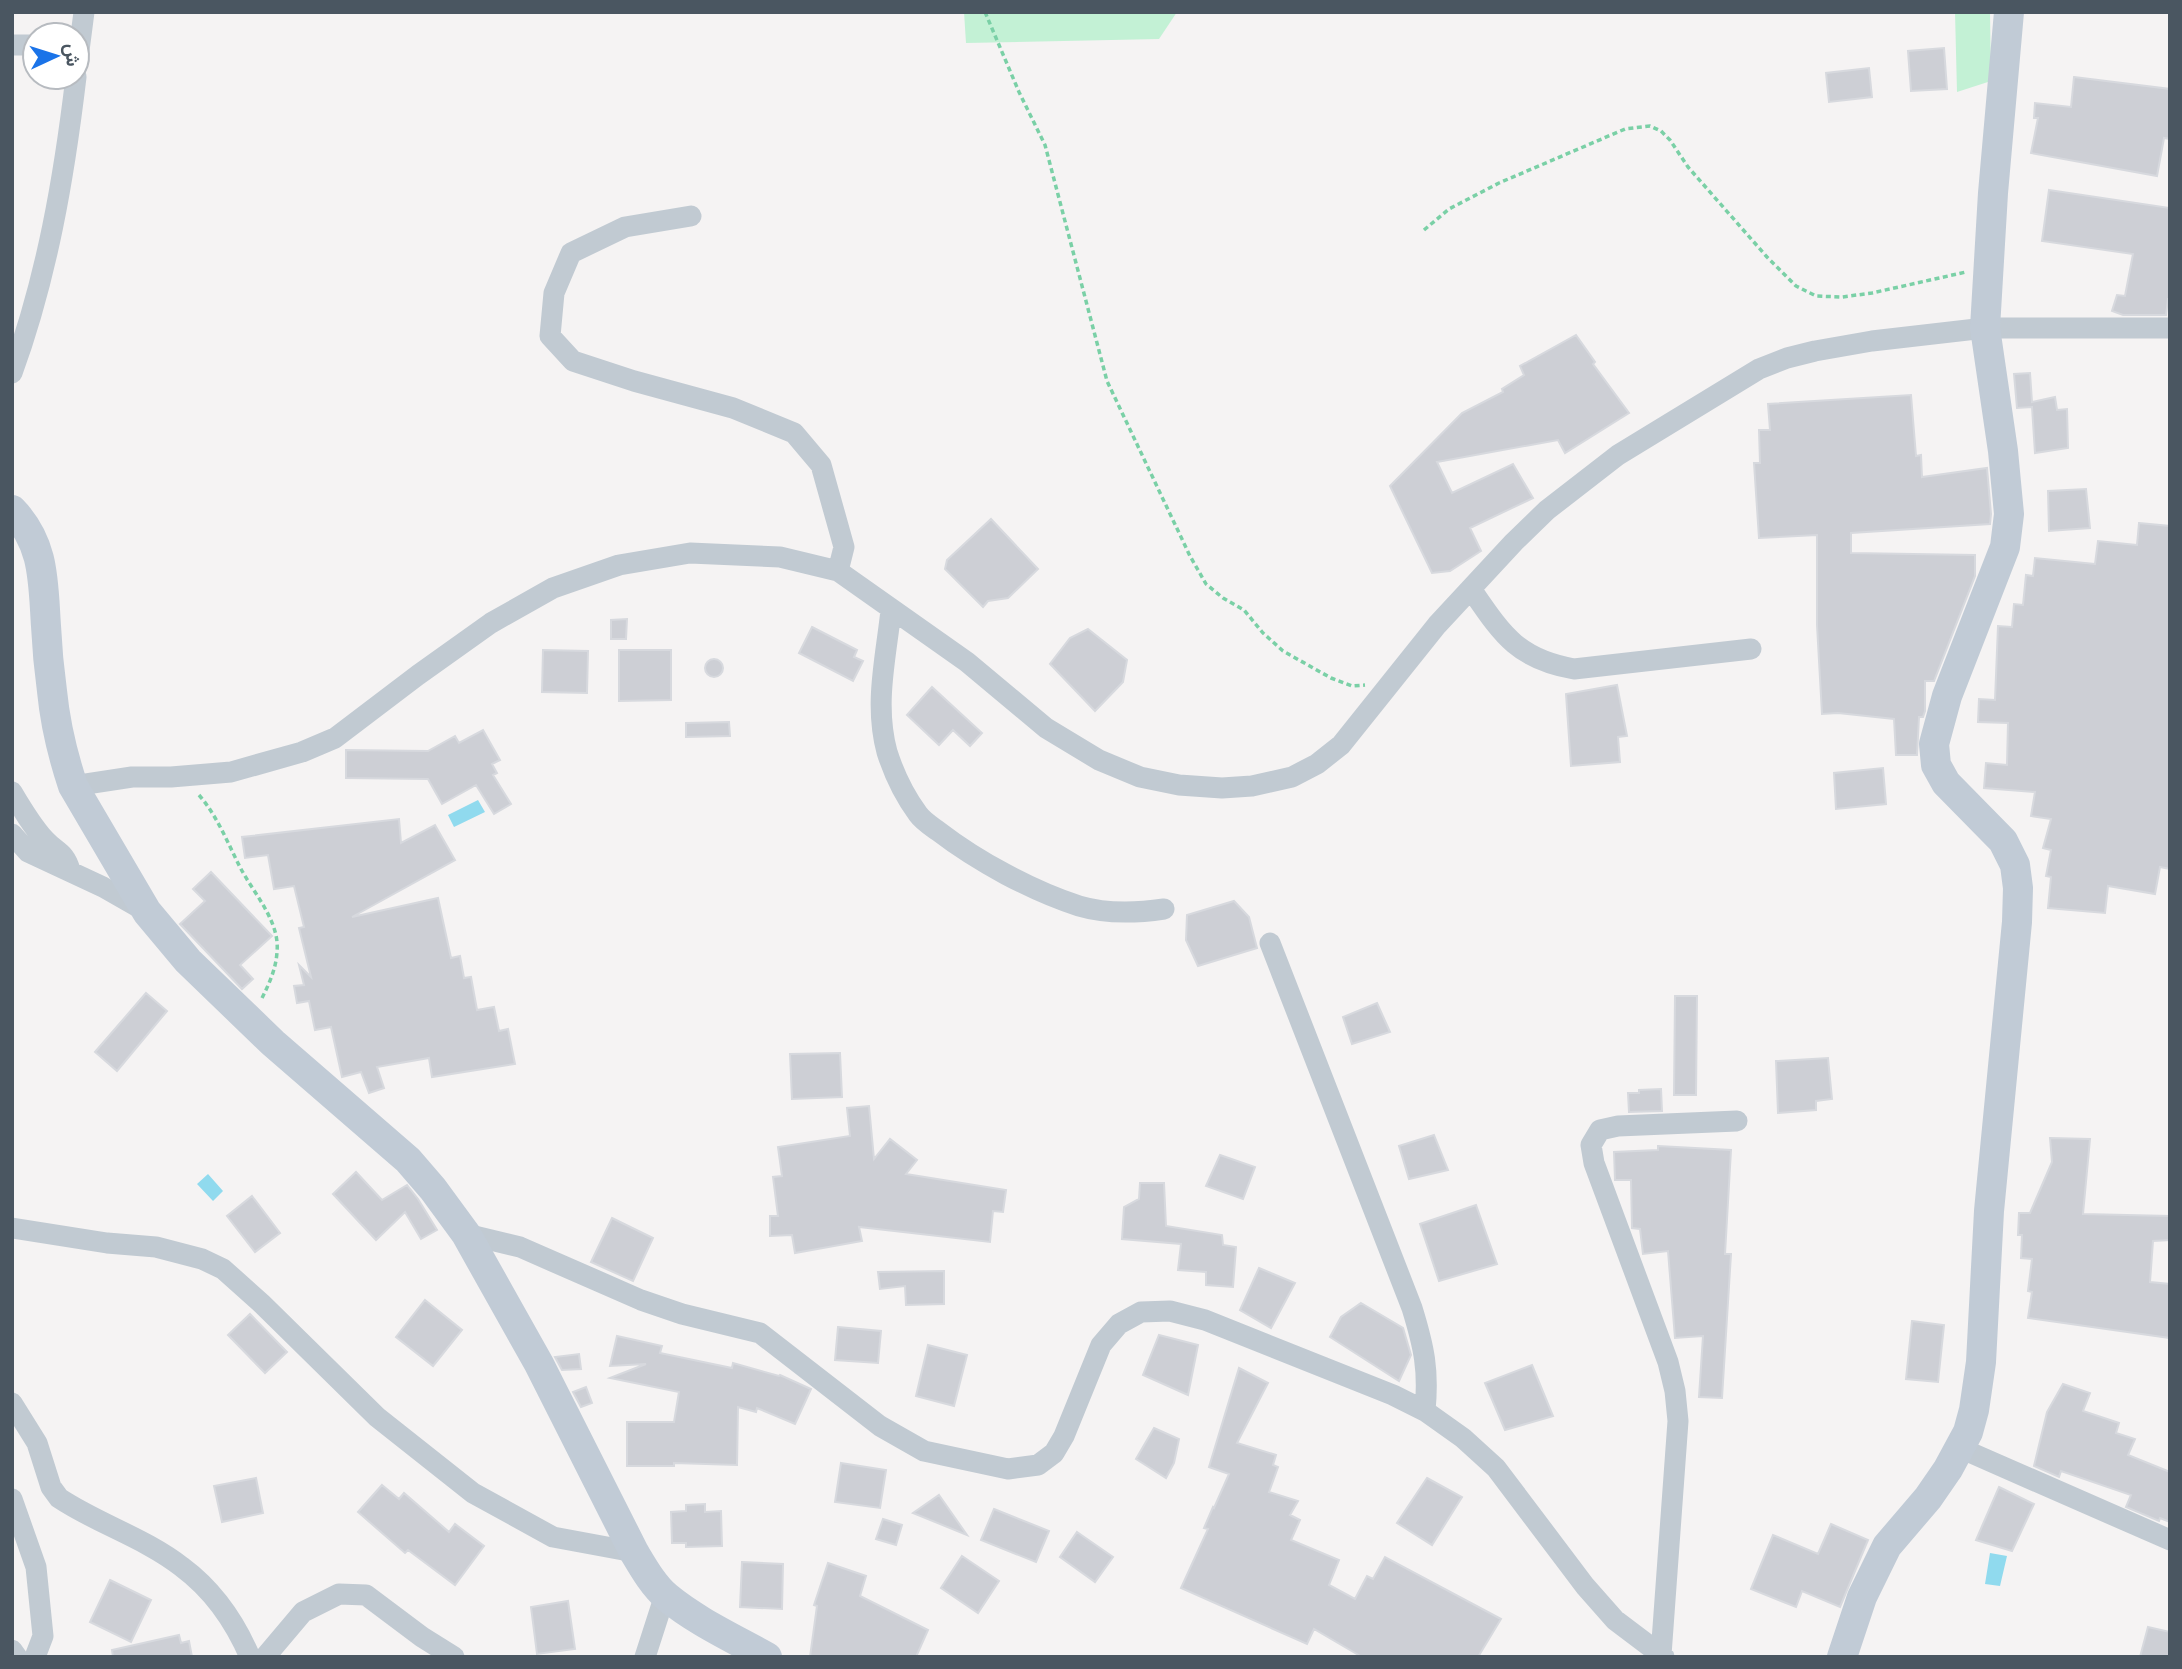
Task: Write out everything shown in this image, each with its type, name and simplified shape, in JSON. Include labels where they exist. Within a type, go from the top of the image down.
[{"type":"street","points":[[1842,1657],[1862,1597],[1887,1546],[1928,1498],[1960,1448],[1974,1410],[1981,1362],[1989,1211],[2018,888],[2015,865],[2003,841],[1946,783],[1936,765],[1934,744],[1947,696],[2005,547],[2009,514],[2003,451],[1985,328],[2009,12]]},
{"type":"street","points":[[12,373],[37,298],[51,238],[65,168],[74,91]]},
{"type":"street","points":[[691,216],[625,227],[571,253],[554,293],[550,335],[573,360],[634,381],[733,408],[794,433],[821,465],[844,547],[838,571]]},
{"type":"street","points":[[73,786],[132,777],[231,772],[302,752],[335,738],[491,624],[553,588],[619,565],[703,554],[780,557],[838,571],[967,662],[1056,734],[1099,760],[1140,777],[1179,785],[1222,788],[1252,786],[1292,777],[1317,764],[1341,745],[1437,625],[1547,510],[1608,463],[1759,369],[1815,351],[1872,341],[1985,328],[2170,328]]},
{"type":"street","points":[[12,510],[26,524],[44,575],[52,694],[65,764],[73,786],[147,912],[188,961],[273,1043],[408,1160],[433,1189],[466,1234],[539,1364],[634,1552],[665,1595],[703,1621],[766,1657]]},
{"type":"street","points":[[1471,589],[1492,620],[1513,643],[1548,664],[1574,669],[1751,649]]},
{"type":"street","points":[[891,610],[880,685],[881,719],[887,751],[898,782],[919,816],[948,839],[1006,873],[1079,906],[1143,912],[1164,909]]},
{"type":"street","points":[[12,792],[27,818],[47,842],[66,856],[71,872]]},
{"type":"street","points":[[12,834],[28,852],[147,912]]},
{"type":"street","points":[[1269,943],[1415,1317],[1426,1361],[1428,1381],[1425,1411]]},
{"type":"street","points":[[1662,1656],[1678,1421],[1675,1391],[1668,1362],[1594,1163],[1591,1145],[1600,1130],[1618,1126],[1737,1121]]},
{"type":"street","points":[[12,1228],[156,1247],[202,1259],[223,1269],[377,1417],[473,1493],[553,1537],[634,1552]]},
{"type":"street","points":[[466,1234],[520,1247],[641,1300],[682,1314],[760,1333],[880,1426],[924,1451],[1008,1469],[1038,1465],[1054,1452],[1064,1436],[1101,1345],[1119,1324],[1141,1312],[1170,1311],[1206,1320],[1393,1395],[1425,1411],[1463,1438],[1496,1468],[1585,1586],[1615,1620],[1662,1656]]},
{"type":"street","points":[[12,1402],[37,1443],[51,1487],[60,1498],[182,1566],[209,1590],[240,1633],[250,1657]]},
{"type":"street","points":[[1960,1448],[2170,1540]]},
{"type":"street","points":[[12,1499],[36,1567],[43,1636],[36,1657]]},
{"type":"street","points":[[265,1657],[303,1612],[339,1594],[366,1595],[454,1657]]},
{"type":"street","points":[[645,1657],[665,1595]]},
{"type":"street","points":[[12,1650],[17,1657]]},
{"type":"path","points":[[985,12],[1045,145],[1107,381],[1190,556],[1206,584],[1244,610],[1273,642],[1308,667],[1352,686],[1391,684]]},
{"type":"path","points":[[1424,230],[1448,209],[1499,183],[1625,129],[1650,126],[1661,131],[1670,140],[1688,167],[1767,257],[1796,286],[1816,296],[1842,297],[1872,293],[1989,268]]},
{"type":"path","points":[[171,777],[196,791],[213,810],[272,926],[278,951],[272,977],[255,1010],[246,1016]]},
{"type":"green space","points":[[964,12],[1177,12],[1159,39],[966,43]]},
{"type":"green space","points":[[1955,12],[1990,12],[1991,81],[1957,92]]},
{"type":"water","points":[[478,800],[485,812],[454,827],[448,815]]},
{"type":"water","points":[[208,1174],[223,1191],[213,1201],[197,1184]]},
{"type":"water","points":[[1990,1553],[2007,1556],[2000,1586],[1985,1584]]},
{"type":"building","points":[[1944,48],[1947,89],[1911,91],[1908,51]]},
{"type":"building","points":[[1869,68],[1872,97],[1829,102],[1826,73]]},
{"type":"building","points":[[2074,77],[2170,89],[2170,139],[2164,138],[2157,176],[2031,153],[2038,118],[2034,118],[2035,103],[2071,107]]},
{"type":"building","points":[[2049,190],[2170,208],[2170,299],[2166,315],[2123,315],[2112,311],[2117,295],[2125,296],[2133,254],[2042,241]]},
{"type":"building","points":[[1576,335],[1595,362],[1593,364],[1629,413],[1565,453],[1558,440],[1437,462],[1452,493],[1513,464],[1533,498],[1470,528],[1481,551],[1450,571],[1432,573],[1390,486],[1462,413],[1503,392],[1502,389],[1524,375],[1520,366]]},
{"type":"building","points":[[2030,373],[2032,402],[2055,397],[2057,410],[2067,409],[2068,448],[2035,453],[2032,407],[2017,408],[2014,374]]},
{"type":"building","points":[[1911,395],[1916,456],[1921,455],[1922,477],[1987,468],[1991,514],[1990,524],[1851,533],[1851,553],[1975,555],[1975,576],[1934,681],[1925,681],[1925,711],[1923,717],[1919,717],[1917,755],[1896,755],[1894,719],[1838,713],[1822,714],[1817,625],[1817,535],[1759,538],[1754,463],[1760,463],[1759,430],[1770,430],[1768,404]]},
{"type":"building","points":[[2086,489],[2090,528],[2049,531],[2048,491]]},
{"type":"building","points":[[991,519],[1038,569],[1008,598],[988,601],[983,607],[945,569],[947,560]]},
{"type":"building","points":[[2139,523],[2170,526],[2170,869],[2160,867],[2155,894],[2108,886],[2105,913],[2048,908],[2051,877],[2046,876],[2051,850],[2043,848],[2051,819],[2031,816],[2035,792],[1984,788],[1986,763],[2007,765],[2008,723],[1978,722],[1979,699],[1995,700],[1998,626],[2012,627],[2014,604],[2023,605],[2026,575],[2033,576],[2035,558],[2095,564],[2098,541],[2137,545]]},
{"type":"building","points":[[627,619],[626,639],[611,639],[611,620]]},
{"type":"building","points":[[812,627],[857,650],[854,657],[863,661],[853,681],[799,653]]},
{"type":"building","points":[[1088,629],[1127,660],[1123,682],[1095,711],[1050,664],[1070,638]]},
{"type":"building","points":[[543,650],[588,651],[587,693],[542,692]]},
{"type":"building","points":[[619,650],[671,650],[671,700],[619,701]]},
{"type":"building","points":[[710,659],[718,659],[723,668],[721,675],[710,677],[705,672],[705,664]]},
{"type":"building","points":[[1617,685],[1627,736],[1618,737],[1620,762],[1571,766],[1566,694]]},
{"type":"building","points":[[932,687],[982,733],[970,746],[953,730],[939,745],[907,715]]},
{"type":"building","points":[[729,722],[730,736],[686,737],[686,723]]},
{"type":"building","points":[[483,730],[500,760],[492,764],[497,773],[493,775],[511,804],[494,814],[476,785],[442,804],[428,779],[346,778],[346,750],[428,751],[455,736],[459,743]]},
{"type":"building","points":[[1883,768],[1886,804],[1836,809],[1834,773]]},
{"type":"building","points":[[399,819],[401,843],[435,825],[455,860],[352,917],[438,898],[451,958],[460,956],[464,978],[471,977],[477,1010],[494,1007],[499,1031],[508,1029],[515,1064],[432,1077],[429,1058],[377,1067],[384,1088],[369,1093],[361,1072],[342,1077],[331,1027],[315,1030],[309,1001],[297,1003],[294,986],[304,985],[299,965],[311,977],[299,928],[304,927],[294,886],[274,889],[268,855],[245,858],[242,837]]},
{"type":"building","points":[[211,872],[272,936],[240,965],[253,979],[242,989],[180,924],[205,901],[193,889]]},
{"type":"building","points":[[1234,901],[1249,917],[1257,948],[1198,966],[1186,940],[1187,915]]},
{"type":"building","points":[[146,993],[167,1011],[117,1071],[95,1052]]},
{"type":"building","points":[[1675,996],[1697,996],[1696,1095],[1674,1095]]},
{"type":"building","points":[[1377,1003],[1390,1032],[1352,1044],[1343,1017]]},
{"type":"building","points":[[840,1053],[842,1097],[792,1099],[790,1054]]},
{"type":"building","points":[[1828,1058],[1832,1099],[1816,1101],[1816,1110],[1778,1113],[1776,1061]]},
{"type":"building","points":[[1661,1089],[1662,1111],[1629,1112],[1628,1093]]},
{"type":"building","points":[[869,1106],[874,1159],[890,1139],[917,1160],[906,1174],[1006,1190],[1003,1212],[993,1211],[990,1242],[859,1227],[862,1241],[795,1253],[792,1235],[770,1236],[770,1216],[778,1216],[773,1177],[782,1176],[778,1147],[850,1136],[847,1108]]},
{"type":"building","points":[[1434,1135],[1448,1170],[1409,1179],[1399,1146]]},
{"type":"building","points":[[2050,1138],[2090,1139],[2083,1214],[2170,1216],[2170,1240],[2153,1241],[2150,1282],[2170,1284],[2170,1338],[2028,1318],[2032,1292],[2028,1291],[2032,1259],[2021,1258],[2019,1213],[2030,1213],[2052,1162]]},
{"type":"building","points":[[1658,1146],[1731,1150],[1725,1254],[1731,1254],[1722,1398],[1699,1397],[1703,1336],[1675,1338],[1668,1251],[1643,1254],[1640,1229],[1632,1228],[1631,1180],[1615,1180],[1614,1152],[1658,1150]]},
{"type":"building","points":[[1220,1155],[1255,1167],[1243,1199],[1206,1186]]},
{"type":"building","points":[[356,1172],[382,1200],[407,1185],[437,1230],[421,1239],[405,1212],[376,1240],[333,1194]]},
{"type":"building","points":[[1140,1183],[1164,1183],[1166,1226],[1222,1235],[1223,1245],[1236,1247],[1233,1287],[1206,1285],[1206,1272],[1178,1270],[1181,1244],[1122,1239],[1124,1207],[1139,1199]]},
{"type":"building","points":[[252,1196],[280,1233],[255,1252],[227,1216]]},
{"type":"building","points":[[1476,1205],[1497,1264],[1439,1281],[1420,1224]]},
{"type":"building","points":[[612,1218],[653,1238],[633,1281],[591,1262]]},
{"type":"building","points":[[1259,1268],[1295,1283],[1271,1328],[1240,1310]]},
{"type":"building","points":[[944,1271],[944,1304],[906,1305],[905,1286],[880,1289],[878,1272]]},
{"type":"building","points":[[425,1300],[462,1330],[433,1366],[396,1337]]},
{"type":"building","points":[[1361,1303],[1403,1328],[1411,1355],[1399,1381],[1330,1337],[1341,1317]]},
{"type":"building","points":[[250,1314],[287,1352],[265,1373],[228,1335]]},
{"type":"building","points":[[1912,1321],[1944,1325],[1938,1382],[1906,1379]]},
{"type":"building","points":[[838,1327],[881,1331],[878,1363],[835,1360]]},
{"type":"building","points":[[1159,1335],[1198,1345],[1188,1395],[1143,1375]]},
{"type":"building","points":[[617,1336],[662,1346],[660,1353],[732,1368],[733,1363],[780,1375],[811,1389],[795,1424],[757,1408],[756,1412],[738,1407],[737,1465],[674,1463],[674,1466],[627,1466],[627,1422],[674,1422],[679,1392],[610,1378],[646,1364],[610,1366]]},
{"type":"building","points":[[928,1345],[967,1355],[954,1406],[916,1396]]},
{"type":"building","points":[[579,1354],[581,1369],[562,1370],[555,1357]]},
{"type":"building","points":[[1532,1365],[1553,1416],[1505,1430],[1485,1383]]},
{"type":"building","points":[[1239,1368],[1268,1383],[1237,1443],[1276,1455],[1273,1465],[1278,1467],[1269,1492],[1298,1501],[1290,1515],[1300,1520],[1291,1540],[1339,1560],[1329,1585],[1355,1599],[1367,1576],[1373,1579],[1385,1557],[1501,1619],[1478,1657],[1362,1657],[1314,1629],[1307,1644],[1181,1588],[1229,1474],[1209,1467]]},
{"type":"building","points":[[2063,1384],[2090,1393],[2083,1411],[2119,1423],[2116,1433],[2135,1439],[2128,1455],[2170,1472],[2170,1522],[2160,1518],[2159,1521],[2126,1507],[2131,1495],[2061,1471],[2059,1477],[2034,1466],[2047,1412]]},
{"type":"building","points":[[586,1387],[592,1403],[581,1407],[573,1392]]},
{"type":"building","points":[[1154,1428],[1179,1439],[1174,1463],[1166,1478],[1136,1459]]},
{"type":"building","points":[[841,1463],[886,1470],[880,1508],[835,1502]]},
{"type":"building","points":[[256,1478],[263,1513],[222,1522],[214,1486]]},
{"type":"building","points":[[1427,1478],[1462,1497],[1432,1545],[1397,1523]]},
{"type":"building","points":[[382,1485],[399,1499],[404,1493],[449,1532],[455,1524],[484,1546],[455,1585],[408,1550],[405,1553],[358,1512]]},
{"type":"building","points":[[1999,1487],[2034,1504],[2012,1551],[1976,1540]]},
{"type":"building","points":[[939,1495],[967,1535],[913,1513]]},
{"type":"building","points":[[705,1504],[705,1512],[721,1511],[722,1546],[686,1547],[686,1543],[672,1543],[671,1512],[686,1511],[686,1505]]},
{"type":"building","points":[[994,1509],[1049,1531],[1036,1562],[981,1540]]},
{"type":"building","points":[[883,1519],[902,1525],[896,1545],[876,1539]]},
{"type":"building","points":[[1831,1524],[1868,1540],[1840,1607],[1802,1591],[1796,1607],[1751,1589],[1773,1535],[1818,1554]]},
{"type":"building","points":[[1077,1532],[1113,1557],[1095,1582],[1060,1557]]},
{"type":"building","points":[[962,1556],[999,1581],[978,1613],[941,1588]]},
{"type":"building","points":[[742,1562],[783,1564],[782,1609],[740,1607]]},
{"type":"building","points":[[828,1563],[866,1576],[860,1596],[928,1630],[916,1657],[810,1657],[817,1606],[814,1605]]},
{"type":"building","points":[[110,1580],[151,1600],[131,1642],[90,1622]]},
{"type":"building","points":[[568,1601],[575,1649],[537,1654],[531,1607]]},
{"type":"building","points":[[2148,1627],[2170,1632],[2170,1657],[2140,1657]]},
{"type":"building","points":[[179,1635],[181,1643],[189,1641],[192,1657],[113,1657],[112,1650]]}]
